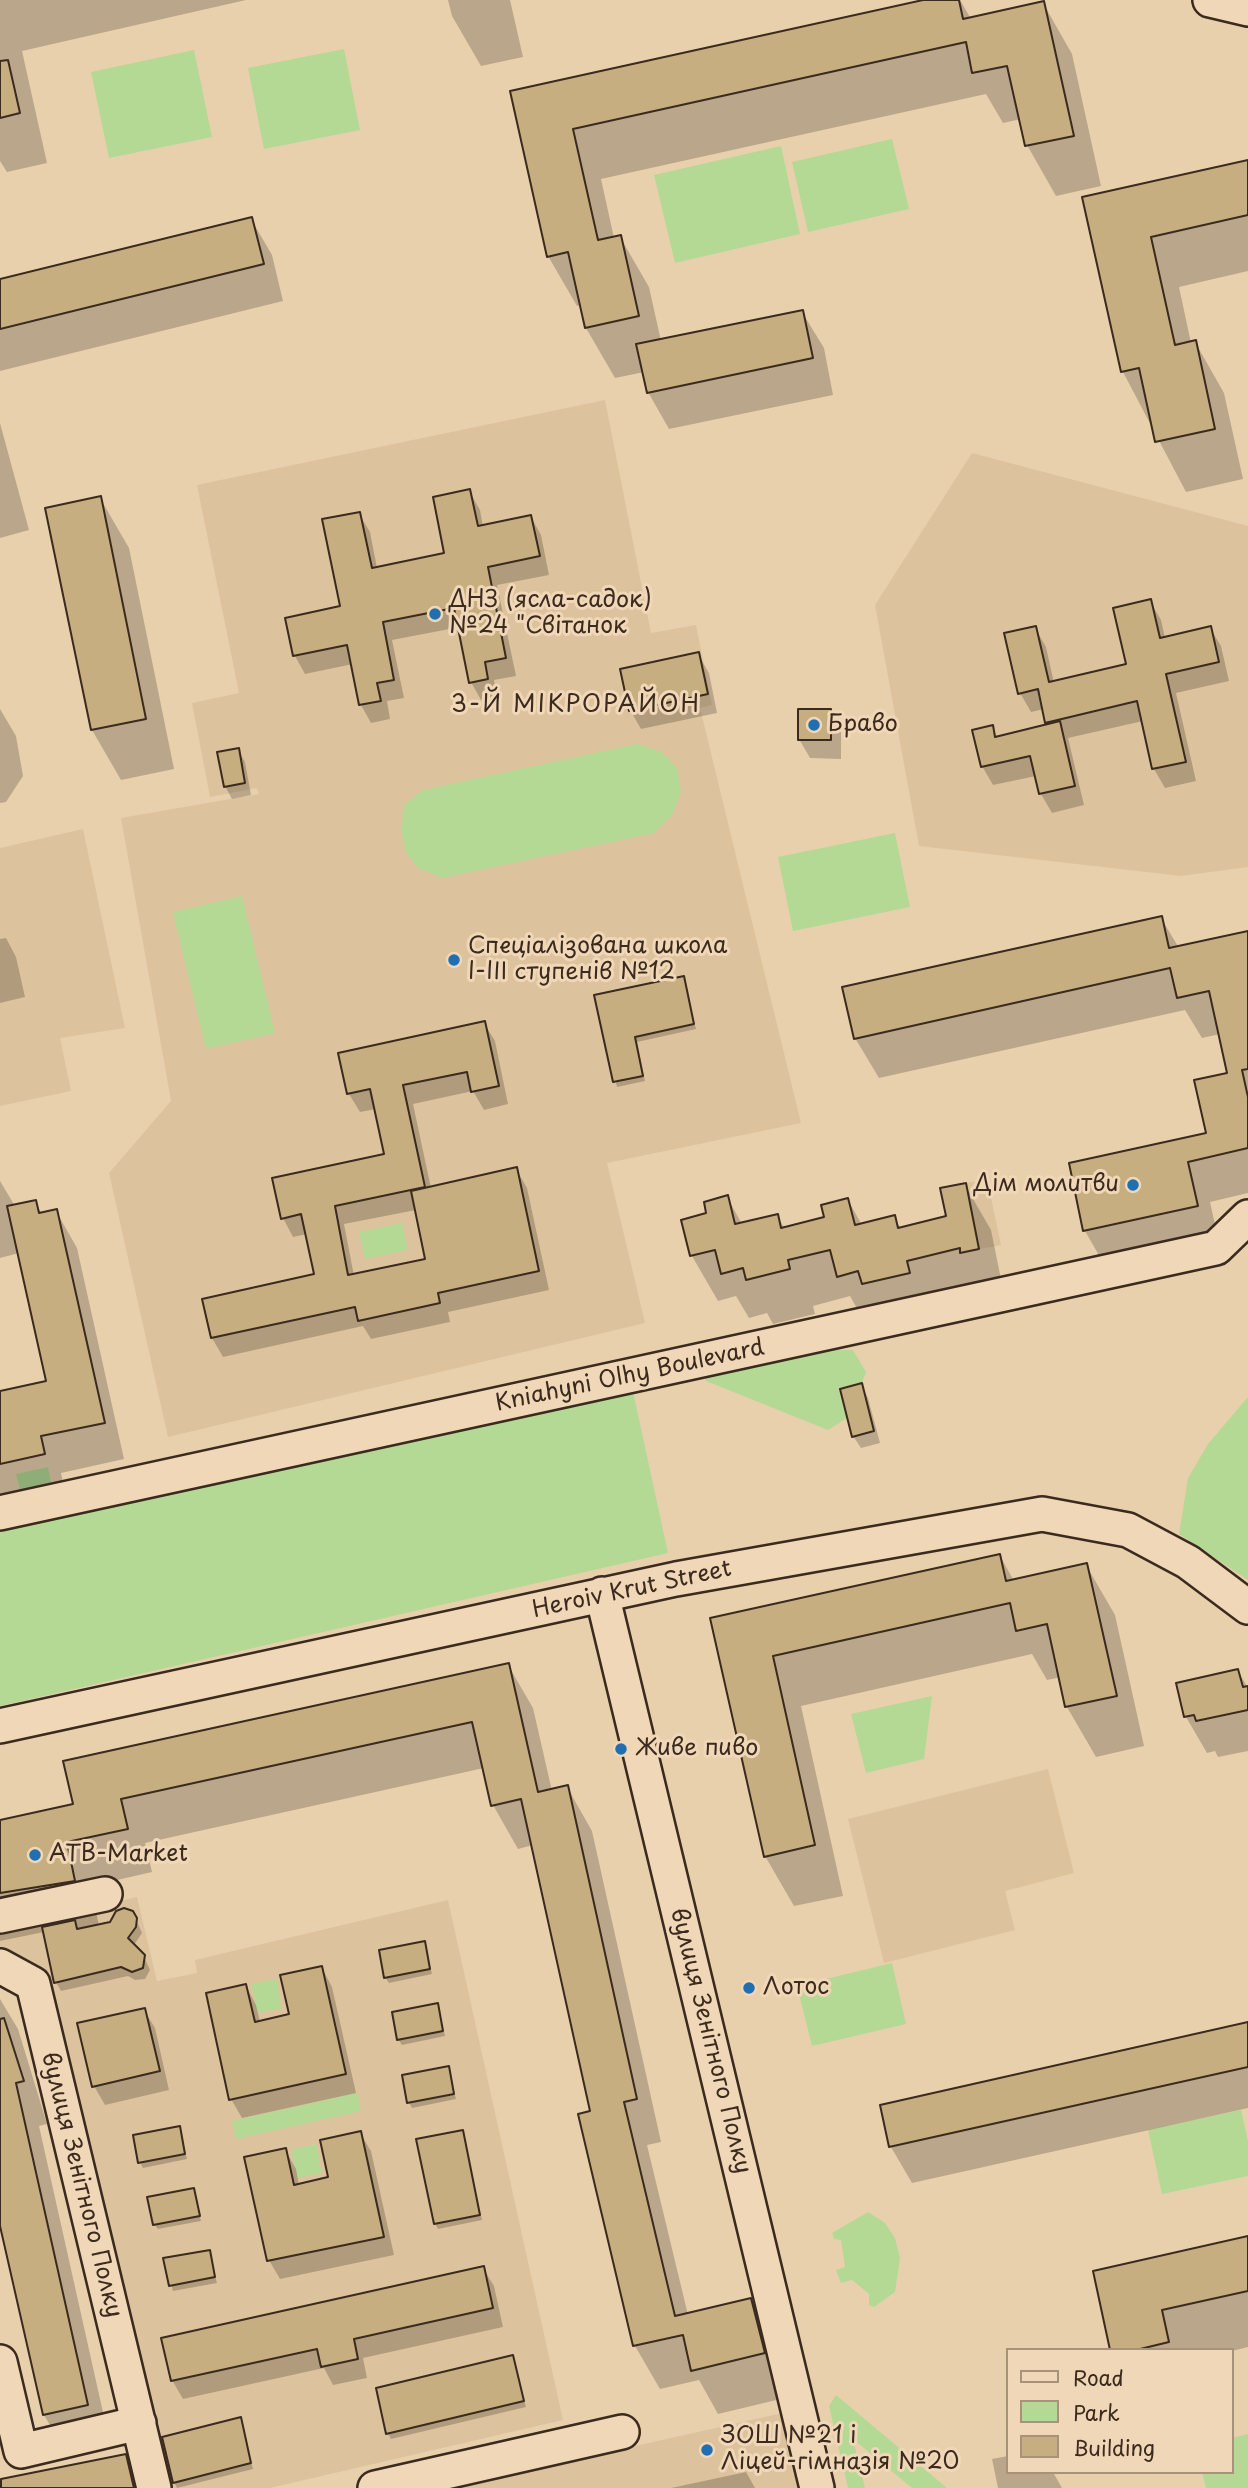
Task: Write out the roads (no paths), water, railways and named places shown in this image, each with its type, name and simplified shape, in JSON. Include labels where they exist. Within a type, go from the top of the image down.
[{"type":"street","points":[[1210,0],[1248,9]]},
{"type":"street","name":"Kniahyni Olhy Boulevard","points":[[0,1513],[1216,1248],[1248,1217]]},
{"type":"street","name":"Heroiv Krut Street","points":[[0,1726],[205,1684],[602,1594],[1042,1514],[1128,1530],[1188,1562],[1248,1607]]},
{"type":"street","name":"вулиця Зенітного Полку","points":[[602,1594],[817,2488]]},
{"type":"street","points":[[0,1916],[105,1894]]},
{"type":"street","name":"вулиця Зенітного Полку","points":[[0,1966],[33,1984],[154,2488]]},
{"type":"street","points":[[0,2362],[22,2451],[139,2423]]},
{"type":"street","points":[[375,2488],[622,2432]]},
{"type":"place","name":"ДНЗ (ясла-садок) №24 \"Світанок","points":[[435,614]]},
{"type":"place","name":"Браво","points":[[814,725]]},
{"type":"place","name":"Спеціалізована школа І-ІІІ ступенів №12","points":[[454,960]]},
{"type":"place","name":"Дім молитви","points":[[1133,1185]]},
{"type":"place","name":"Живе пиво","points":[[621,1749]]},
{"type":"place","name":"ATB-Market","points":[[35,1855]]},
{"type":"place","name":"Лотос","points":[[749,1988]]},
{"type":"place","name":"ЗОШ №21 і Ліцей-гімназія №20","points":[[707,2450]]},
{"type":"district","name":"3-Й МІКРОРАЙОН","points":[[576,705]]}]
